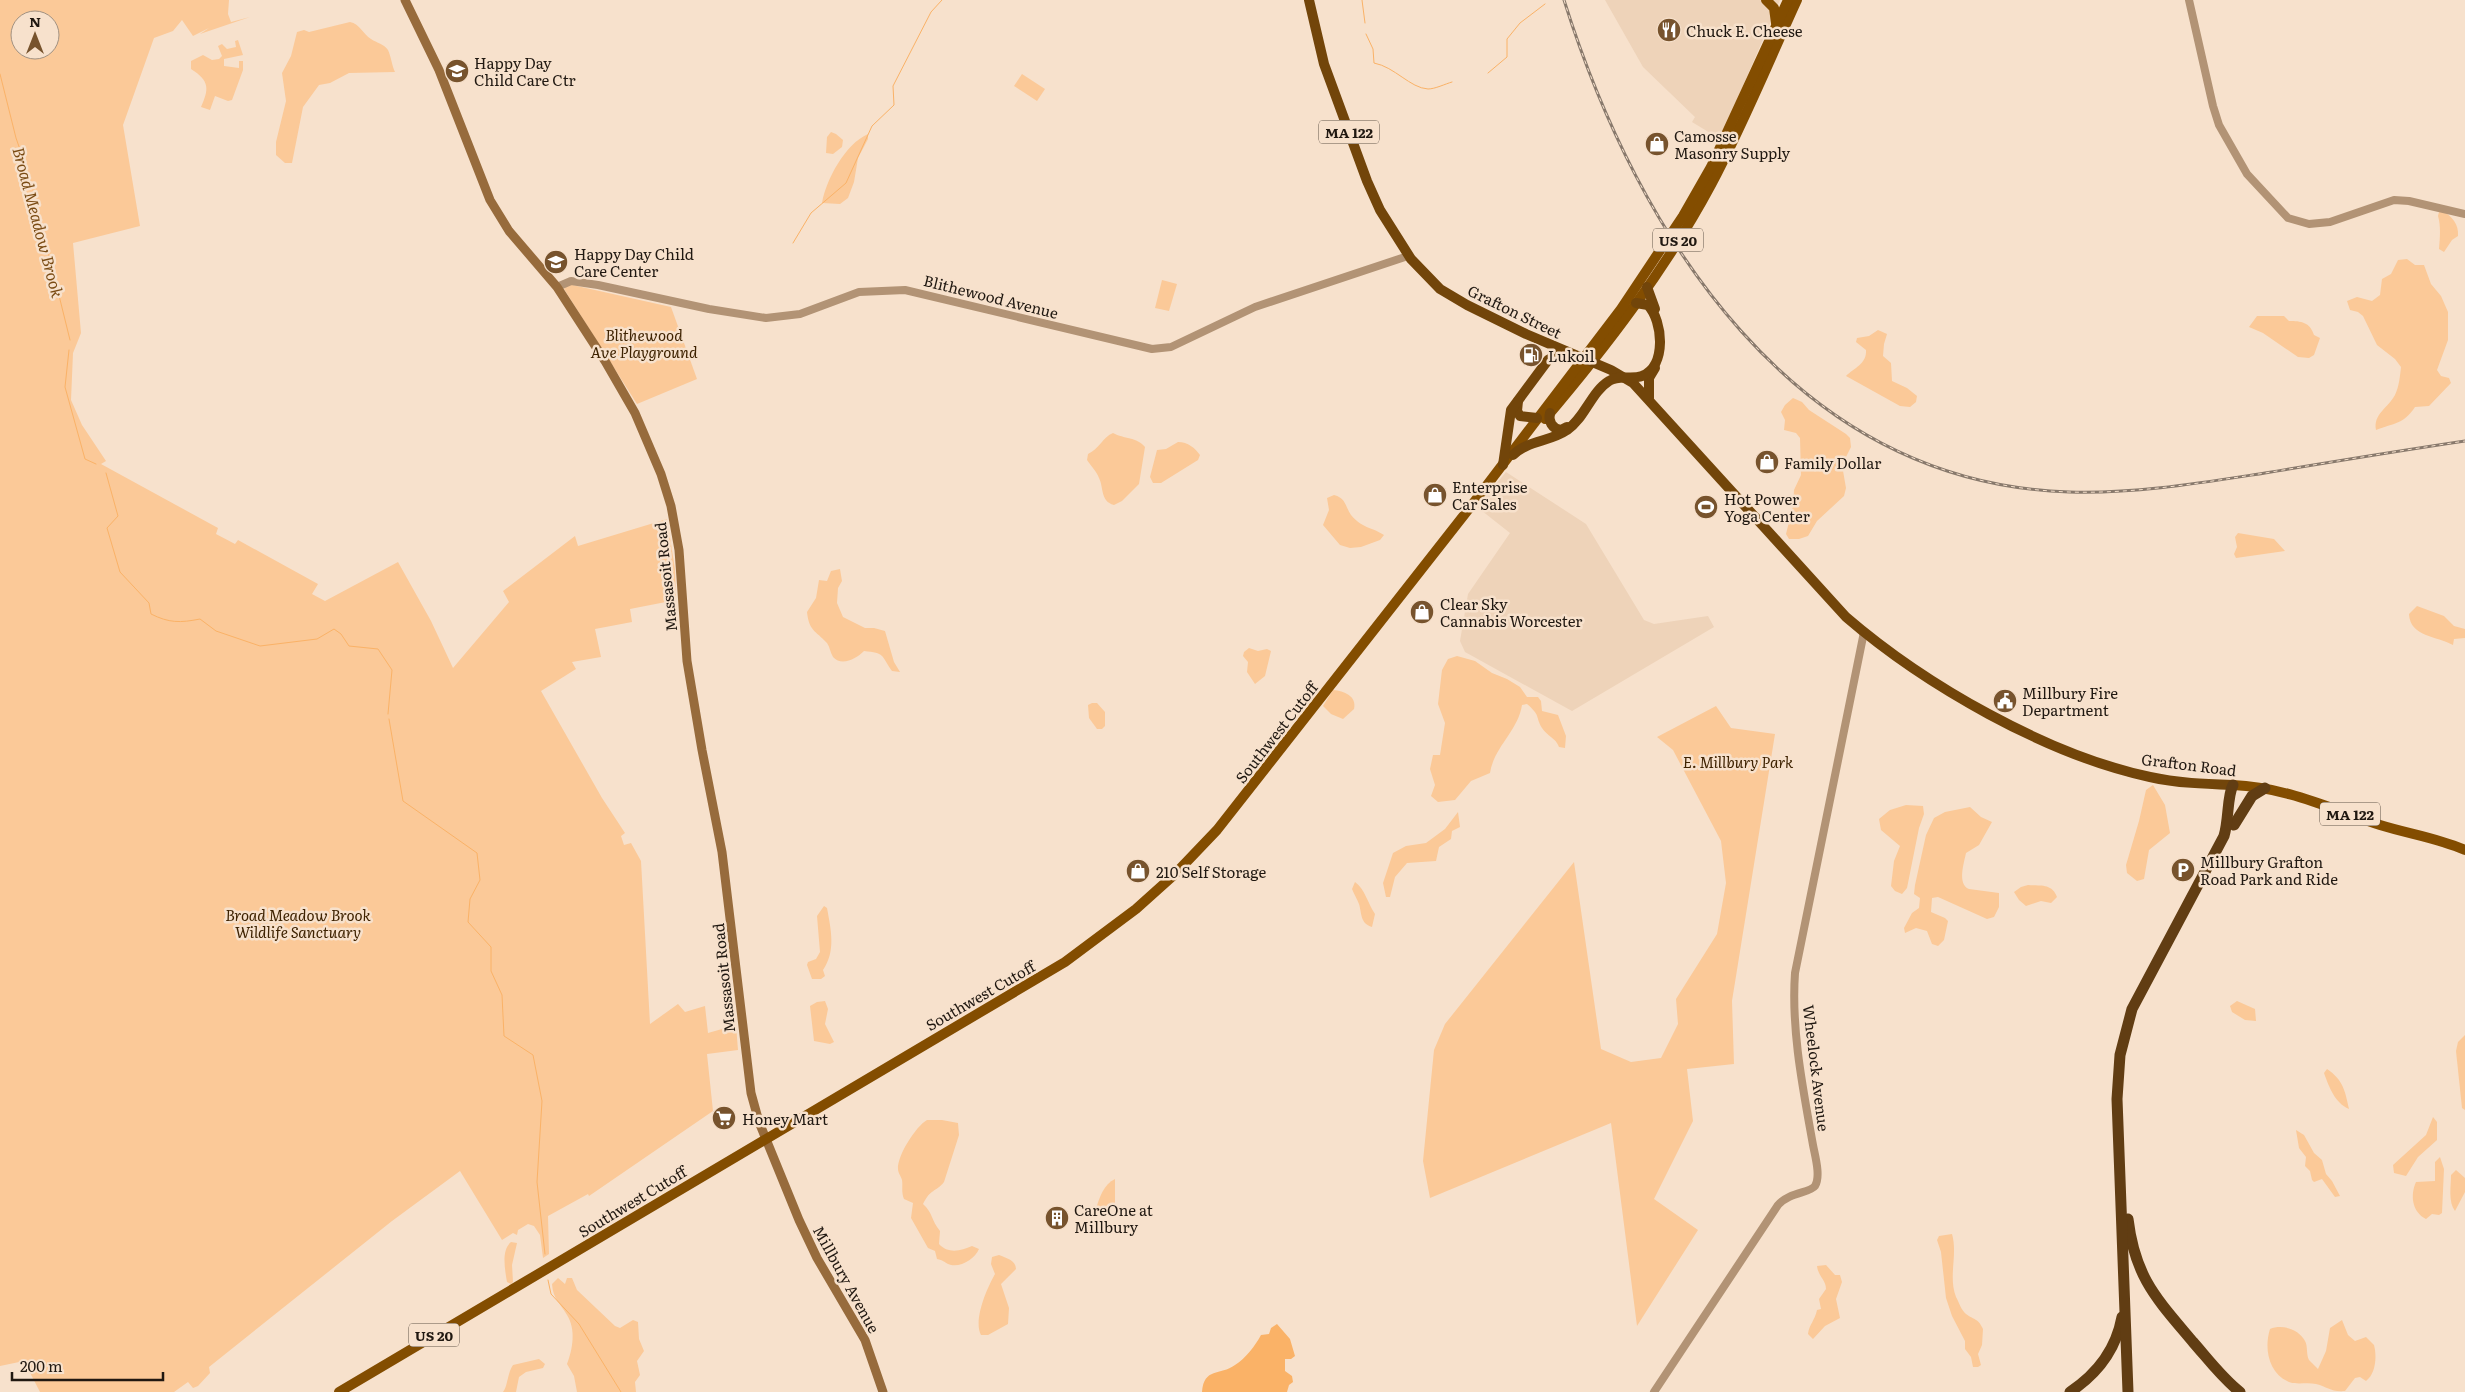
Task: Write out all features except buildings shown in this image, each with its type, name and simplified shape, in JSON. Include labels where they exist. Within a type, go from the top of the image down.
[{"type":"highway","name":"Grafton Street","points":[[1309,0],[1324,64],[1360,164],[1380,210],[1408,256],[1433,283],[1454,298],[1545,343],[1625,378],[1649,398],[1809,577]]},
{"type":"highway","points":[[1648,287],[1661,325],[1663,338],[1658,362],[1649,378],[1649,398]]},
{"type":"highway","points":[[1516,452],[1566,431],[1604,385],[1615,378],[1641,377],[1654,366],[1659,348],[1659,327],[1648,305],[1636,303]]},
{"type":"highway","points":[[1545,343],[1548,360]]},
{"type":"highway","points":[[1503,465],[1510,415],[1518,400],[1548,360],[1568,352]]},
{"type":"highway","points":[[1550,413],[1550,423],[1556,428],[1561,430],[1569,426],[1604,382],[1601,366]]},
{"type":"highway","points":[[1518,400],[1516,408],[1520,416],[1537,418]]},
{"type":"highway","name":"Grafton Road","points":[[1809,577],[1846,618],[1864,632],[1958,696],[2028,732],[2074,753],[2150,777],[2195,783],[2232,785]]},
{"type":"highway","points":[[2232,785],[2234,825]]},
{"type":"highway","points":[[2128,1392],[2117,1098],[2118,1069],[2123,1038],[2137,996],[2224,836],[2228,824],[2232,785]]},
{"type":"highway","points":[[2134,1392],[2122,1090],[2124,1060],[2140,1003],[2234,825],[2252,796],[2265,788]]},
{"type":"highway","points":[[2128,1215],[2136,1258],[2151,1290],[2219,1373],[2240,1392]]},
{"type":"highway","points":[[2070,1392],[2092,1375],[2111,1349],[2121,1323],[2124,1295]]},
{"type":"main road","name":"Massasoit Road","points":[[405,0],[442,78],[490,200],[509,232],[557,287],[635,413],[657,461],[671,506],[679,550],[687,661],[726,878],[748,1078],[766,1138],[784,1181]]},
{"type":"main road","points":[[1766,0],[1774,8],[1776,25]]},
{"type":"main road","name":"Southwest Cutoff","points":[[339,1392],[1065,962],[1108,932],[1152,895],[1197,851],[1239,802],[1503,465],[1628,300],[1683,216],[1725,140],[1788,0]]},
{"type":"main road","name":"Southwest Cutoff","points":[[1503,465],[1550,413],[1636,303],[1689,224],[1711,185],[1798,0]]},
{"type":"main road","name":"Grafton Road","points":[[2232,785],[2265,788],[2307,798],[2359,818],[2444,842],[2465,850]]},
{"type":"main road","name":"Millbury Avenue","points":[[784,1181],[812,1247],[865,1339],[883,1392]]},
{"type":"street","points":[[2190,0],[2213,106],[2219,125],[2247,174],[2288,218],[2309,224],[2330,222],[2394,200],[2409,201],[2465,214]]},
{"type":"street","name":"Blithewood Avenue","points":[[557,287],[571,281],[598,285],[709,309],[766,318],[800,314],[859,292],[905,290],[1152,349],[1163,349],[1177,345],[1255,307],[1408,256]]},
{"type":"street","name":"Wheelock Avenue","points":[[1654,1392],[1778,1205],[1789,1196],[1812,1190],[1816,1183],[1817,1172],[1796,1028],[1795,972],[1864,632]]},
{"type":"shaded area","points":[[1605,0],[1780,0],[1720,139],[1692,122],[1695,117],[1643,67]]},
{"type":"shaded area","points":[[1506,472],[1586,524],[1644,620],[1654,624],[1708,616],[1714,627],[1572,711],[1465,652],[1460,641],[1468,594],[1510,533],[1477,507]]},
{"type":"shaded area","points":[[1277,1324],[1290,1339],[1295,1356],[1291,1359],[1285,1359],[1285,1371],[1292,1376],[1293,1382],[1289,1385],[1287,1392],[1202,1392],[1203,1384],[1209,1375],[1229,1368],[1239,1362],[1250,1352],[1261,1335],[1269,1334],[1271,1328]]},
{"type":"green space","name":"Broad Meadow Brook Wildlife Sanctuary","points":[[0,0],[229,0],[228,14],[231,22],[250,17],[200,34],[209,28],[193,36],[182,20],[173,31],[154,38],[123,125],[140,226],[73,243],[81,333],[73,353],[71,400],[82,425],[106,461],[101,464],[218,528],[216,534],[235,544],[238,540],[318,584],[312,594],[325,601],[398,562],[431,621],[453,668],[509,602],[503,591],[575,536],[578,546],[667,519],[675,569],[676,600],[630,609],[632,622],[595,629],[601,657],[572,662],[576,669],[541,691],[602,798],[625,833],[621,836],[624,845],[631,843],[641,861],[650,1024],[678,1004],[685,1012],[705,1006],[708,1033],[736,1025],[738,1050],[707,1054],[713,1111],[589,1196],[588,1194],[548,1216],[549,1254],[543,1258],[540,1235],[534,1226],[528,1224],[518,1230],[517,1235],[513,1233],[502,1240],[460,1171],[392,1221],[209,1367],[210,1373],[198,1386],[193,1388],[188,1382],[174,1392],[40,1392],[24,1361],[0,1366]]},
{"type":"green space","points":[[350,22],[356,25],[368,37],[386,48],[395,72],[349,73],[330,83],[319,85],[303,107],[292,163],[285,163],[276,155],[276,142],[286,101],[282,73],[291,56],[297,32],[304,30],[309,32]]},
{"type":"green space","points":[[238,40],[243,55],[224,59],[224,66],[239,68],[239,61],[243,61],[243,70],[232,100],[228,101],[215,96],[210,110],[201,107],[206,86],[202,77],[191,69],[191,61],[203,55],[212,60],[219,59],[222,56],[218,46],[222,44],[227,49],[236,47],[235,41]]},
{"type":"green space","points":[[1022,74],[1045,89],[1037,101],[1014,86]]},
{"type":"green space","points":[[831,132],[843,140],[842,147],[833,154],[826,153],[827,137]]},
{"type":"green space","points":[[868,134],[868,139],[858,158],[854,182],[848,198],[840,204],[822,203],[832,174],[844,154]]},
{"type":"green space","points":[[2442,211],[2454,221],[2458,232],[2458,236],[2452,240],[2444,252],[2439,249],[2440,228],[2438,216],[2439,212]]},
{"type":"green space","points":[[2407,259],[2415,265],[2424,265],[2431,284],[2441,296],[2448,312],[2448,340],[2437,370],[2441,376],[2449,378],[2451,383],[2429,406],[2415,407],[2403,420],[2376,430],[2379,415],[2392,400],[2396,392],[2401,367],[2395,359],[2377,345],[2363,316],[2358,312],[2350,310],[2347,301],[2357,297],[2372,301],[2380,295],[2382,279],[2391,274],[2398,260]]},
{"type":"green space","points":[[1162,280],[1177,284],[1169,311],[1155,308]]},
{"type":"green space","name":"Blithewood Ave Playground","points":[[568,284],[671,307],[697,379],[637,404],[564,289]]},
{"type":"green space","points":[[2257,316],[2284,316],[2289,321],[2301,322],[2310,327],[2314,335],[2320,338],[2314,355],[2309,358],[2298,357],[2263,333],[2249,327]]},
{"type":"green space","points":[[1878,330],[1887,334],[1883,356],[1891,363],[1892,381],[1907,388],[1917,396],[1916,402],[1910,407],[1900,406],[1846,376],[1862,362],[1866,355],[1866,350],[1856,342],[1857,338],[1869,336]]},
{"type":"green space","points":[[1793,398],[1802,402],[1809,410],[1846,434],[1850,438],[1851,447],[1842,465],[1846,488],[1844,496],[1817,521],[1808,536],[1799,539],[1789,539],[1786,534],[1793,506],[1794,490],[1801,475],[1800,438],[1796,433],[1784,430],[1785,420],[1781,412],[1785,405]]},
{"type":"green space","points":[[1113,433],[1138,441],[1145,447],[1139,484],[1122,501],[1114,505],[1104,497],[1101,482],[1087,460],[1088,454]]},
{"type":"green space","points":[[1178,442],[1188,444],[1193,448],[1200,455],[1198,460],[1161,483],[1153,483],[1150,477],[1157,450],[1166,449]]},
{"type":"green space","points":[[1334,495],[1343,500],[1351,515],[1359,523],[1384,535],[1380,540],[1361,547],[1350,548],[1340,545],[1323,525],[1329,510],[1327,498]]},
{"type":"green space","points":[[2238,533],[2274,539],[2285,551],[2236,558],[2234,554],[2237,547],[2235,537]]},
{"type":"green space","points":[[840,569],[842,581],[838,588],[837,603],[843,617],[865,628],[885,631],[894,662],[900,672],[892,671],[882,656],[871,652],[864,651],[845,661],[837,660],[833,657],[827,643],[811,627],[807,612],[816,598],[819,580],[827,581],[831,571]]},
{"type":"green space","points":[[2417,606],[2444,616],[2454,626],[2465,629],[2465,638],[2454,639],[2453,645],[2419,632],[2411,622],[2409,614]]},
{"type":"green space","points":[[1249,648],[1258,651],[1267,649],[1271,651],[1265,676],[1255,684],[1247,672],[1248,662],[1243,656],[1244,652]]},
{"type":"green space","points":[[1457,656],[1475,661],[1492,673],[1507,679],[1520,687],[1527,697],[1538,697],[1541,701],[1542,711],[1558,715],[1566,736],[1565,748],[1559,747],[1556,741],[1544,731],[1536,714],[1527,704],[1522,705],[1516,723],[1496,755],[1490,773],[1471,781],[1455,800],[1438,802],[1431,796],[1435,785],[1430,769],[1433,755],[1440,755],[1445,723],[1438,704],[1442,670],[1448,659]]},
{"type":"green space","points":[[1333,690],[1349,695],[1354,701],[1354,709],[1343,719],[1331,714],[1323,706]]},
{"type":"green space","points":[[1097,703],[1105,712],[1105,726],[1102,729],[1097,729],[1089,718],[1088,705]]},
{"type":"green space","name":"E. Millbury Park","points":[[1716,706],[1731,728],[1775,734],[1732,1001],[1734,1064],[1687,1069],[1693,1121],[1654,1199],[1698,1230],[1637,1326],[1611,1123],[1430,1198],[1423,1161],[1434,1050],[1445,1024],[1574,862],[1601,1049],[1631,1062],[1661,1058],[1678,1024],[1676,999],[1717,934],[1726,883],[1721,841],[1673,750],[1657,737]]},
{"type":"green space","points":[[2153,785],[2165,805],[2170,833],[2149,850],[2144,879],[2137,881],[2127,873],[2126,865],[2146,790]]},
{"type":"green space","points":[[1906,805],[1923,806],[1924,814],[1919,828],[1907,888],[1902,894],[1895,891],[1891,886],[1894,861],[1900,846],[1881,830],[1879,819],[1890,810]]},
{"type":"green space","points":[[1970,807],[1981,817],[1992,822],[1979,845],[1966,853],[1962,873],[1963,883],[1969,889],[1999,893],[1999,907],[1994,917],[1987,919],[1938,897],[1932,898],[1931,912],[1948,921],[1944,940],[1938,946],[1932,944],[1927,931],[1916,928],[1905,933],[1904,928],[1912,913],[1919,908],[1920,898],[1914,894],[1915,885],[1926,835],[1934,818],[1945,812]]},
{"type":"green space","points":[[1458,812],[1460,827],[1452,831],[1451,839],[1439,847],[1436,861],[1407,863],[1395,877],[1390,897],[1386,897],[1383,883],[1393,853],[1406,846],[1426,843],[1445,829]]},
{"type":"green space","points":[[1355,882],[1364,893],[1375,914],[1372,927],[1365,923],[1362,918],[1359,904],[1352,889]]},
{"type":"green space","points":[[2028,885],[2049,887],[2057,897],[2051,903],[2041,901],[2026,906],[2014,892]]},
{"type":"green space","points":[[824,906],[827,908],[830,924],[830,955],[823,970],[825,976],[821,979],[812,979],[807,965],[808,962],[816,959],[820,952],[817,916]]},
{"type":"green space","points":[[825,1001],[828,1009],[825,1024],[834,1042],[830,1044],[814,1041],[810,1006],[817,1002]]},
{"type":"green space","points":[[2237,1001],[2255,1009],[2256,1021],[2245,1020],[2232,1012],[2230,1006]]},
{"type":"green space","points":[[2465,1035],[2465,1110],[2462,1108],[2456,1051],[2458,1042]]},
{"type":"green space","points":[[2327,1069],[2337,1077],[2343,1086],[2349,1109],[2340,1103],[2333,1094],[2324,1073]]},
{"type":"green space","points":[[2433,1117],[2437,1122],[2437,1140],[2418,1157],[2406,1176],[2394,1173],[2393,1165],[2426,1135]]},
{"type":"green space","points":[[927,1120],[958,1123],[959,1135],[944,1182],[928,1195],[923,1204],[929,1210],[940,1231],[939,1244],[946,1249],[955,1251],[972,1246],[979,1249],[974,1256],[962,1264],[952,1265],[937,1259],[935,1251],[928,1248],[911,1218],[913,1203],[904,1199],[902,1180],[898,1172],[899,1163],[904,1149],[913,1135]]},
{"type":"green space","points":[[2296,1130],[2304,1135],[2314,1153],[2322,1160],[2326,1174],[2340,1196],[2335,1197],[2322,1179],[2314,1182],[2312,1180],[2310,1171],[2305,1166],[2306,1157],[2299,1148]]},
{"type":"green space","points":[[2440,1157],[2444,1169],[2442,1213],[2439,1215],[2432,1214],[2426,1219],[2421,1216],[2413,1203],[2414,1187],[2416,1182],[2435,1181],[2435,1162]]},
{"type":"green space","points":[[2456,1170],[2465,1178],[2465,1192],[2455,1211],[2451,1203],[2450,1189],[2451,1175]]},
{"type":"green space","points":[[1115,1179],[1115,1205],[1108,1211],[1100,1214],[1096,1209],[1100,1196],[1108,1184]]},
{"type":"green space","points":[[1952,1234],[1954,1242],[1953,1281],[1956,1297],[1964,1312],[1978,1321],[1983,1329],[1982,1345],[1978,1354],[1981,1365],[1978,1367],[1973,1367],[1971,1357],[1965,1349],[1965,1341],[1952,1316],[1946,1298],[1941,1252],[1937,1240],[1939,1236]]},
{"type":"green space","points":[[511,1242],[517,1243],[512,1265],[513,1282],[511,1284],[507,1282],[504,1260],[506,1250]]},
{"type":"green space","points":[[999,1255],[1012,1261],[1016,1266],[1016,1269],[1001,1284],[1009,1308],[1008,1324],[988,1335],[981,1335],[979,1329],[980,1313],[988,1287],[995,1274],[991,1264],[992,1257]]},
{"type":"green space","points":[[1826,1265],[1835,1275],[1840,1275],[1842,1282],[1836,1299],[1840,1318],[1825,1326],[1813,1339],[1808,1334],[1817,1310],[1821,1309],[1819,1299],[1826,1289],[1817,1266]]},
{"type":"green space","points":[[558,1278],[565,1284],[567,1278],[572,1278],[577,1290],[615,1326],[620,1328],[633,1320],[638,1322],[639,1339],[644,1351],[637,1361],[640,1375],[635,1382],[636,1392],[577,1392],[574,1376],[567,1364],[572,1346],[572,1326],[555,1297],[552,1284]]},
{"type":"green space","points":[[2342,1320],[2348,1335],[2355,1341],[2366,1337],[2374,1345],[2374,1369],[2366,1381],[2360,1377],[2355,1378],[2345,1391],[2336,1391],[2316,1384],[2289,1382],[2276,1373],[2269,1359],[2268,1352],[2267,1344],[2270,1329],[2285,1327],[2299,1333],[2306,1343],[2309,1360],[2318,1369],[2326,1351],[2330,1328]]},
{"type":"green space","points":[[539,1359],[545,1364],[543,1368],[526,1372],[519,1377],[516,1392],[503,1392],[513,1365]]},
{"type":"waterway","points":[[793,243],[811,213],[846,183],[872,126],[894,105],[893,86],[931,12],[942,0]]},
{"type":"waterway","points":[[1362,0],[1365,23]]},
{"type":"waterway","points":[[1488,73],[1507,57],[1507,39],[1520,23],[1545,4]]},
{"type":"waterway","points":[[1366,34],[1373,49],[1374,63],[1382,65],[1421,88],[1431,89],[1452,82]]},
{"type":"waterway","name":"Broad Meadow Brook","points":[[0,74],[16,138],[30,178],[70,340]]},
{"type":"waterway","name":"Broad Meadow Brook","points":[[69,350],[65,387],[85,459],[96,464]]},
{"type":"waterway","name":"Broad Meadow Brook","points":[[106,473],[118,516],[107,528],[120,572],[149,603],[151,614],[175,621],[200,619],[216,631],[260,646],[317,639],[334,629],[341,634],[349,646],[378,649],[392,670],[388,714]]},
{"type":"waterway","name":"Broad Meadow Brook","points":[[389,719],[403,801],[477,853],[480,880],[470,899],[468,922],[491,947],[491,971],[502,995],[504,1036],[533,1055],[542,1101],[537,1182],[545,1254]]},
{"type":"waterway","name":"Broad Meadow Brook","points":[[548,1280],[551,1294],[579,1324],[621,1392]]},
{"type":"railway","points":[[1564,0],[1596,89],[1635,175],[1684,257],[1741,331],[1808,395],[1884,445],[1971,478],[2069,492],[2094,492],[2143,490],[2192,484],[2465,441]]},
{"type":"place","name":"Chuck E. Cheese","points":[[1669,30]]},
{"type":"place","name":"Happy Day Child Care Ctr","points":[[457,71]]},
{"type":"place","name":"Camosse Masonry Supply","points":[[1657,144]]},
{"type":"place","name":"Happy Day Child Care Center","points":[[556,262]]},
{"type":"place","name":"Lukoil","points":[[1531,355]]},
{"type":"place","name":"Family Dollar","points":[[1767,462]]},
{"type":"place","name":"Enterprise Car Sales","points":[[1435,495]]},
{"type":"place","name":"Hot Power Yoga Center","points":[[1706,507]]},
{"type":"place","name":"Clear Sky Cannabis Worcester","points":[[1422,612]]},
{"type":"place","name":"Millbury Fire Department","points":[[2005,701]]},
{"type":"place","name":"Millbury Grafton Road Park and Ride","points":[[2183,870]]},
{"type":"place","name":"210 Self Storage","points":[[1138,871]]},
{"type":"place","name":"Honey Mart","points":[[724,1118]]},
{"type":"place","name":"CareOne at Millbury","points":[[1057,1218]]}]
